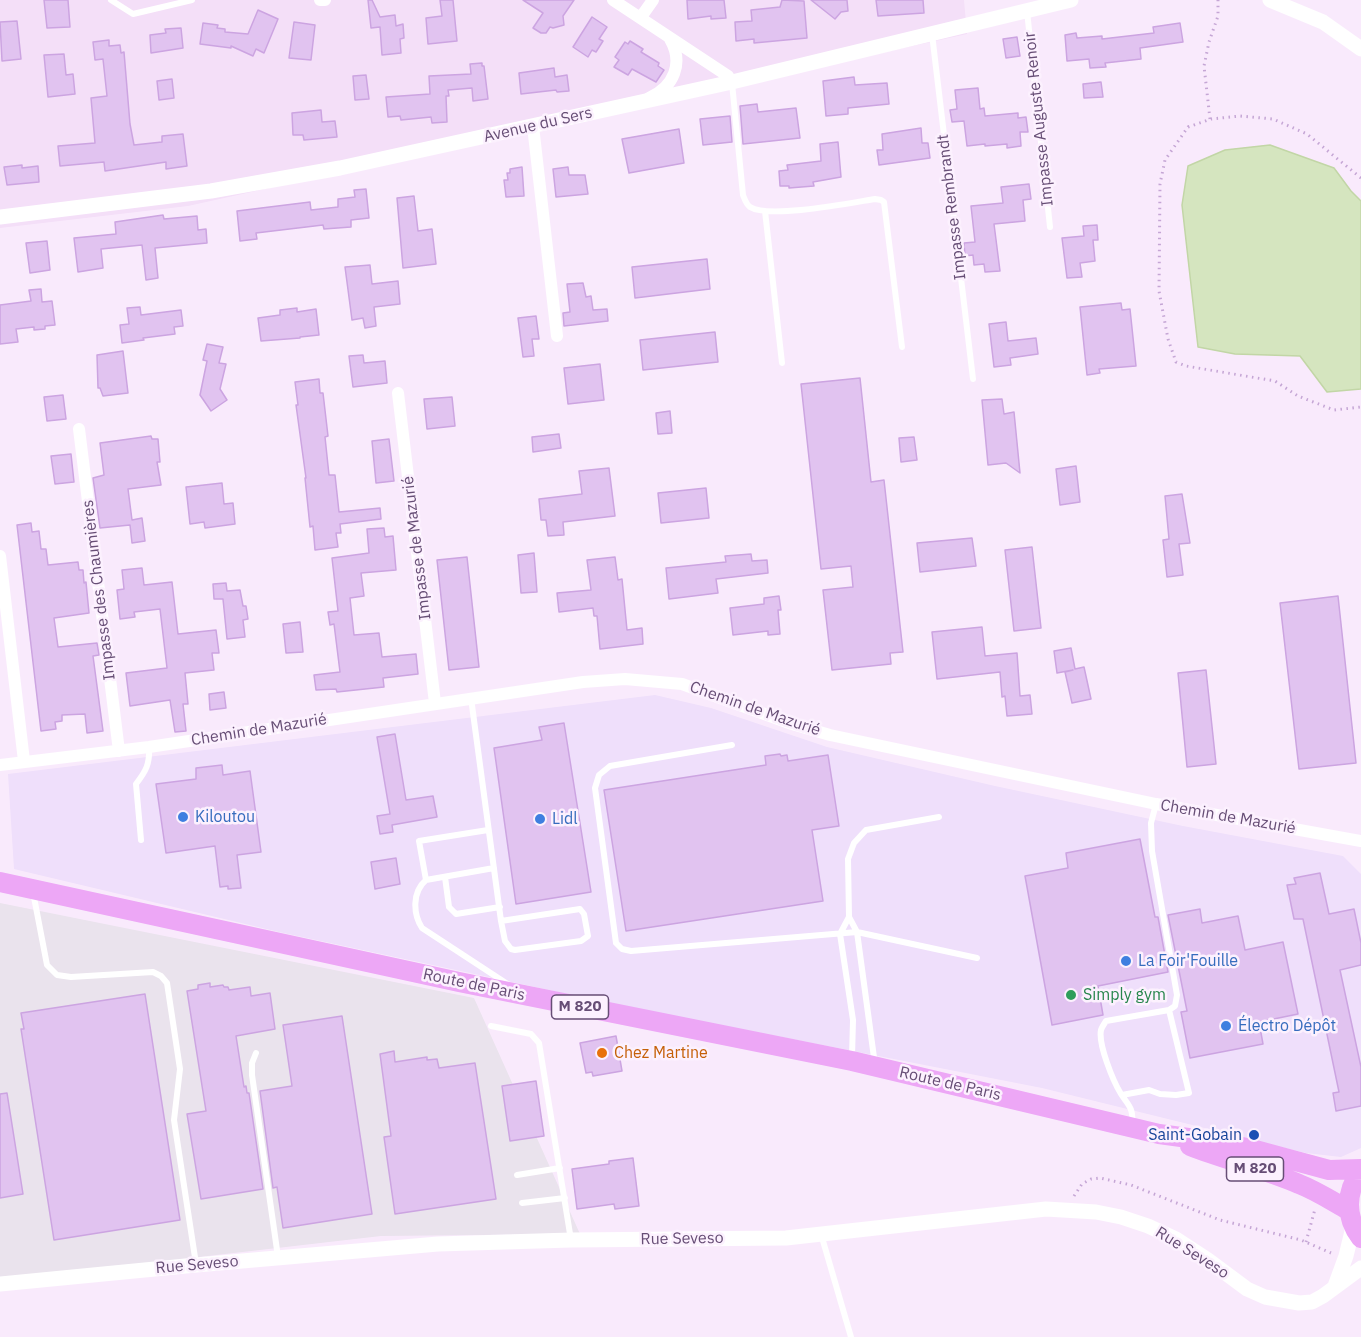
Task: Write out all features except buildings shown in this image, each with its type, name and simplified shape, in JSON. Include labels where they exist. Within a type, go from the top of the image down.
[{"type":"main road","name":"Route de Paris","points":[[0,882],[524,995],[852,1061],[1159,1134],[1225,1143],[1329,1170],[1361,1170]]},
{"type":"main road","name":"Route de Paris","points":[[1159,1134],[1321,1193],[1354,1225]]},
{"type":"main road","points":[[1354,1225],[1351,1188],[1361,1170]]},
{"type":"street","points":[[320,0],[325,0]]},
{"type":"street","points":[[613,0],[728,76],[732,82]]},
{"type":"street","points":[[641,18],[653,0]]},
{"type":"street","name":"Avenue du Sers","points":[[0,218],[211,191],[340,168],[732,82],[1071,0]]},
{"type":"street","points":[[1270,0],[1323,22],[1361,49]]},
{"type":"street","points":[[638,103],[657,95],[674,75],[678,54],[668,36]]},
{"type":"street","points":[[533,126],[557,336]]},
{"type":"street","name":"Impasse de Mazurié","points":[[398,393],[435,703]]},
{"type":"street","name":"Impasse des Chaumières","points":[[80,429],[119,751]]},
{"type":"street","points":[[0,556],[24,761]]},
{"type":"street","name":"Chemin de Mazurié","points":[[0,765],[149,747],[583,682],[625,679],[682,684],[783,721],[830,735],[1156,804],[1361,841]]},
{"type":"street","name":"Rue Seveso","points":[[0,1284],[196,1264],[438,1244],[763,1238],[821,1234],[1046,1209],[1074,1210],[1121,1217],[1148,1226],[1176,1239],[1247,1289],[1265,1297],[1299,1303],[1312,1302],[1361,1268]]},
{"type":"street","points":[[1335,1286],[1354,1225]]},
{"type":"lane","points":[[111,0],[133,14],[192,0]]},
{"type":"lane","name":"Impasse Auguste Renoir","points":[[1027,11],[1050,227]]},
{"type":"lane","name":"Impasse Rembrandt","points":[[932,34],[973,380]]},
{"type":"lane","points":[[732,82],[743,195],[750,207],[778,212],[881,200],[885,207],[902,347]]},
{"type":"lane","points":[[765,211],[782,363]]},
{"type":"lane","points":[[471,698],[488,830],[501,921],[505,941],[511,950],[515,950],[581,941],[588,936],[584,914],[580,909],[501,921]]},
{"type":"lane","points":[[732,745],[610,766],[599,775],[595,788],[616,943],[622,949],[631,951],[857,932],[977,958]]},
{"type":"lane","points":[[141,840],[136,784],[147,770],[150,760],[149,747]]},
{"type":"lane","points":[[1131,1127],[1133,1116],[1129,1102],[1122,1095],[1105,1057],[1101,1031],[1106,1021],[1169,1010],[1175,1006],[1177,995],[1152,851],[1151,823],[1156,804]]},
{"type":"lane","points":[[876,1067],[857,932],[849,917],[848,859],[854,843],[867,830],[939,817]]},
{"type":"lane","points":[[426,880],[419,841],[488,830]]},
{"type":"lane","points":[[494,868],[426,880],[418,889],[416,916],[422,928],[524,995]]},
{"type":"lane","points":[[445,877],[449,907],[456,914],[500,907]]},
{"type":"lane","points":[[32,889],[47,965],[57,975],[71,977],[153,972],[167,983],[180,1069],[174,1120],[196,1264]]},
{"type":"lane","points":[[849,917],[840,934],[853,1020],[852,1061]]},
{"type":"lane","points":[[1122,1095],[1149,1090],[1160,1095],[1189,1093],[1169,1010]]},
{"type":"lane","points":[[491,1026],[531,1034],[539,1043],[571,1240]]},
{"type":"lane","points":[[256,1053],[252,1063],[252,1075],[279,1258]]},
{"type":"lane","points":[[517,1175],[560,1168]]},
{"type":"lane","points":[[522,1203],[565,1198]]},
{"type":"lane","points":[[821,1234],[851,1337]]},
{"type":"path","points":[[1211,119],[1204,66],[1218,16],[1218,0]]},
{"type":"path","points":[[1361,178],[1307,134],[1273,119],[1240,116],[1211,119],[1188,128],[1177,140],[1165,160],[1160,184],[1159,291],[1168,339],[1176,362],[1186,366],[1275,381],[1298,396],[1334,410],[1361,407]]},
{"type":"path","points":[[1074,1210],[1073,1201],[1076,1191],[1091,1179],[1100,1178],[1131,1185],[1220,1220],[1301,1240],[1337,1255],[1346,1256]]},
{"type":"shaded area","points":[[0,0],[964,0],[967,34],[188,206],[0,228]]},
{"type":"shaded area","points":[[1270,145],[1334,168],[1361,201],[1361,389],[1327,392],[1300,356],[1235,354],[1198,347],[1182,205],[1188,166],[1225,150]]},
{"type":"shaded area","points":[[655,695],[711,708],[827,747],[1183,826],[1343,856],[1361,874],[1361,1148],[1341,1157],[1306,1153],[1042,1088],[628,1007],[279,932],[14,869],[8,774]]},
{"type":"shaded area","points":[[0,903],[474,998],[580,1234],[381,1236],[0,1280]]},
{"type":"place","name":"Kiloutou","points":[[183,817]]},
{"type":"place","name":"Lidl","points":[[540,819]]},
{"type":"place","name":"La Foir'Fouille","points":[[1126,961]]},
{"type":"place","name":"Simply gym","points":[[1071,995]]},
{"type":"place","name":"Électro Dépôt","points":[[1226,1026]]},
{"type":"place","name":"Chez Martine","points":[[602,1053]]},
{"type":"place","name":"Saint-Gobain","points":[[1254,1135]]}]
